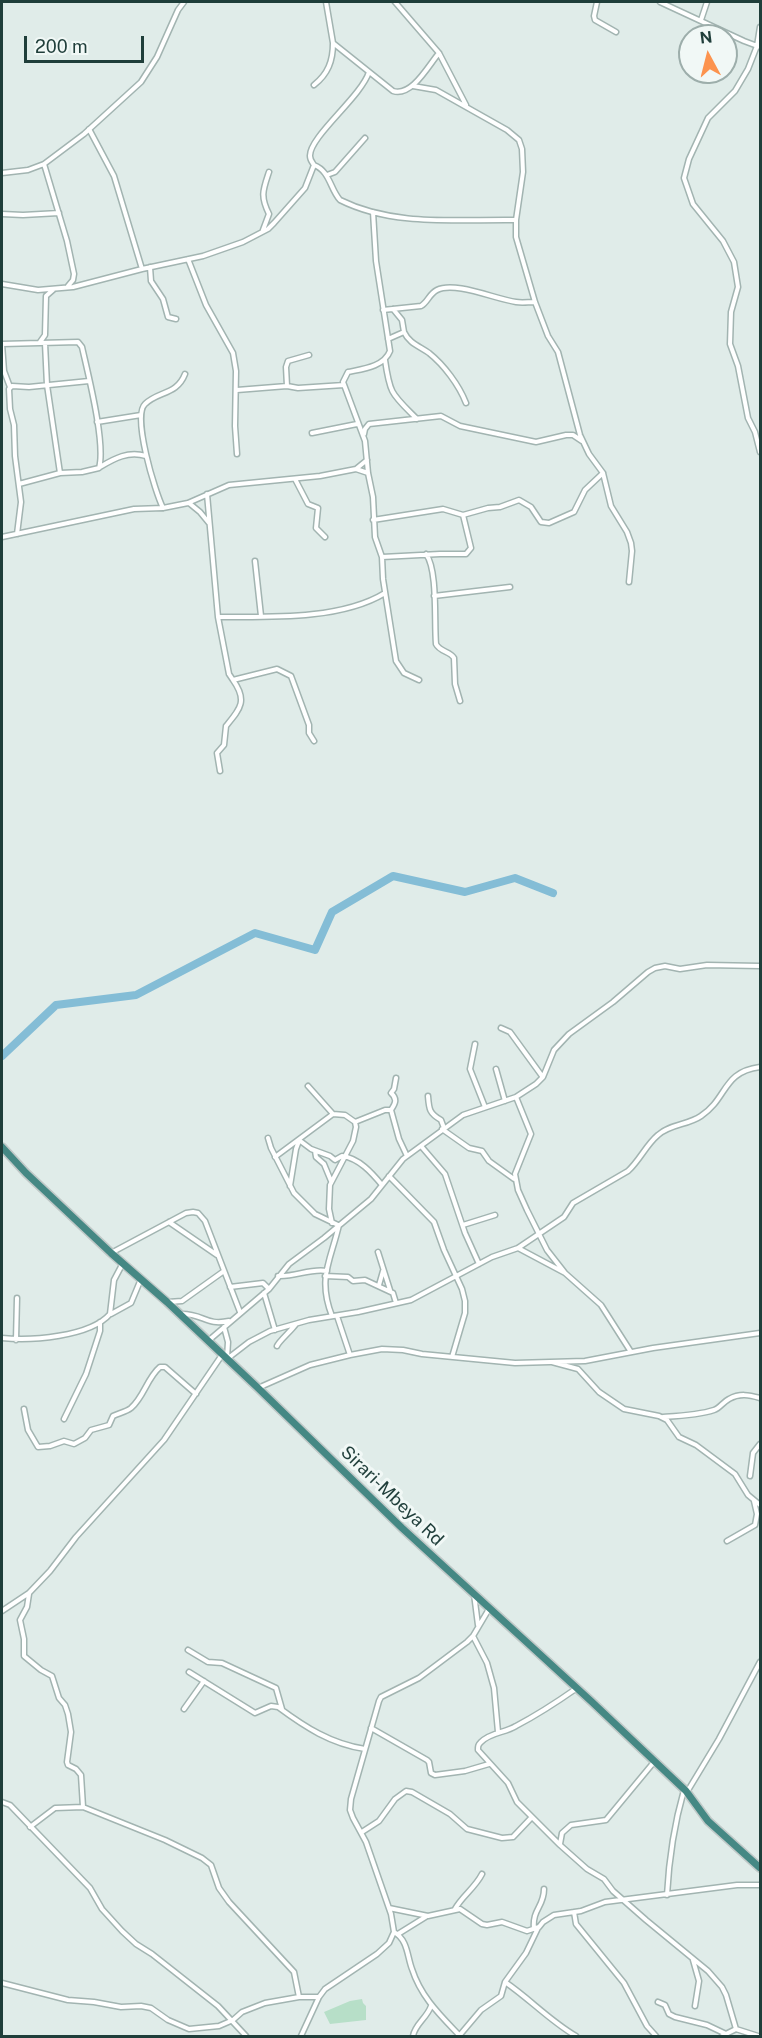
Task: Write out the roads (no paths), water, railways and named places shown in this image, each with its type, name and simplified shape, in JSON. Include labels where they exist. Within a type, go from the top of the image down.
[{"type":"highway","name":"Sirari-Mbeya Rd","points":[[2,1147],[26,1173],[167,1302],[395,1521],[577,1688],[685,1791],[708,1821],[760,1868]]},
{"type":"street","points":[[2,173],[28,170],[44,164],[89,129],[148,72],[184,2]]},
{"type":"street","points":[[314,85],[324,77],[333,57],[333,42],[326,2]]},
{"type":"street","points":[[395,2],[439,53],[467,106]]},
{"type":"street","points":[[597,2],[595,20],[616,32]]},
{"type":"street","points":[[660,2],[670,4],[744,41],[759,46]]},
{"type":"street","points":[[700,20],[707,2]]},
{"type":"street","points":[[760,27],[759,46],[750,65],[741,82],[708,118],[689,159],[684,178],[693,204],[723,240],[734,262],[738,287],[731,312],[730,344],[738,366],[748,418],[760,452]]},
{"type":"street","points":[[333,42],[369,72],[398,92],[413,86],[439,53]]},
{"type":"street","points":[[369,72],[363,86],[322,133],[310,155],[314,165],[326,175],[340,200],[373,212],[419,220],[516,220]]},
{"type":"street","points":[[413,86],[436,90],[507,130],[519,140],[522,149],[523,171],[516,237],[535,302],[548,336],[558,352],[583,441],[589,454],[603,472],[610,506],[627,532],[631,543],[629,582]]},
{"type":"street","points":[[89,129],[114,176],[142,269]]},
{"type":"street","points":[[326,175],[336,172],[365,138]]},
{"type":"street","points":[[44,164],[74,274],[73,280],[67,287]]},
{"type":"street","points":[[2,284],[38,290],[78,286],[188,259],[243,242],[270,227],[305,188],[314,165]]},
{"type":"street","points":[[263,231],[269,214],[262,200],[269,172]]},
{"type":"street","points":[[373,212],[376,261],[390,351],[385,360],[387,380],[391,392],[417,419]]},
{"type":"street","points":[[2,214],[59,213]]},
{"type":"street","points":[[269,214],[279,217]]},
{"type":"street","points":[[188,259],[206,305],[232,349],[237,390],[235,398],[237,453]]},
{"type":"street","points":[[150,267],[151,281],[163,299],[168,316],[176,319]]},
{"type":"street","points":[[382,310],[421,306],[431,293],[452,287],[518,302],[535,302]]},
{"type":"street","points":[[54,288],[46,296],[45,335],[42,343],[60,473]]},
{"type":"street","points":[[38,290],[46,296]]},
{"type":"street","points":[[393,309],[402,320],[407,338],[428,353],[445,370],[460,390],[466,403]]},
{"type":"street","points":[[388,339],[404,332]]},
{"type":"street","points":[[45,335],[53,342]]},
{"type":"street","points":[[17,534],[21,512],[20,484],[15,456],[10,387],[4,371],[2,344],[74,341],[81,344],[97,422],[101,458],[99,468]]},
{"type":"street","points":[[287,386],[288,361],[309,355]]},
{"type":"street","points":[[385,360],[348,372],[344,385],[363,435],[373,497],[373,520],[377,546],[382,557],[385,593],[396,661],[404,673],[419,680]]},
{"type":"street","points":[[163,508],[156,493],[146,456],[141,410],[146,403],[171,391],[181,382],[185,374]]},
{"type":"street","points":[[10,387],[89,381]]},
{"type":"street","points":[[237,390],[344,385]]},
{"type":"street","points":[[97,422],[141,415]]},
{"type":"street","points":[[363,435],[369,424],[441,416],[460,426],[536,442],[566,435],[573,435],[583,441]]},
{"type":"street","points":[[312,433],[357,424]]},
{"type":"street","points":[[20,484],[60,473],[82,472],[99,468],[122,455],[146,456]]},
{"type":"street","points":[[356,470],[367,459]]},
{"type":"street","points":[[2,537],[134,509],[163,508],[188,503],[229,485],[356,470],[368,473]]},
{"type":"street","points":[[373,520],[443,509],[463,515],[500,507],[519,500],[531,507],[541,522],[549,523],[574,513],[585,490],[603,472]]},
{"type":"street","points":[[295,479],[308,504],[318,508],[316,528],[325,537]]},
{"type":"street","points":[[207,494],[218,617],[229,674],[239,688],[242,703],[235,717],[226,726],[224,745],[218,753],[220,771]]},
{"type":"street","points":[[188,503],[210,524]]},
{"type":"street","points":[[382,557],[460,555],[469,552],[471,548],[463,515]]},
{"type":"street","points":[[426,555],[431,562],[436,644],[454,658],[455,684],[460,701]]},
{"type":"street","points":[[255,561],[261,616]]},
{"type":"street","points":[[434,596],[510,586]]},
{"type":"street","points":[[218,617],[306,614],[341,609],[373,600],[385,593]]},
{"type":"street","points":[[233,680],[277,669],[291,676],[308,722],[309,733],[314,741]]},
{"type":"street","points":[[208,1341],[269,1289],[289,1264],[370,1199],[407,1156],[463,1115],[516,1097],[531,1088],[543,1077],[554,1050],[569,1034],[588,1022],[655,968],[665,966],[680,969],[707,965],[760,966]]},
{"type":"street","points":[[501,1028],[512,1035],[543,1077]]},
{"type":"street","points":[[475,1044],[470,1069],[485,1107]]},
{"type":"street","points":[[2,1611],[29,1593],[50,1571],[100,1509],[164,1440],[224,1357],[275,1330],[411,1300],[479,1264],[518,1248],[564,1216],[573,1203],[628,1171],[659,1134],[702,1115],[717,1101],[735,1076],[760,1067]]},
{"type":"street","points":[[496,1070],[505,1101]]},
{"type":"street","points":[[396,1078],[391,1093],[395,1102],[390,1110],[407,1156]]},
{"type":"street","points":[[308,1086],[333,1114],[345,1116],[355,1122]]},
{"type":"street","points":[[428,1096],[429,1112],[440,1118],[443,1128],[469,1148],[482,1151],[489,1161],[515,1179]]},
{"type":"street","points":[[516,1097],[531,1134],[515,1169],[518,1190],[547,1250],[566,1273],[605,1310],[618,1335],[631,1352]]},
{"type":"street","points":[[355,1122],[377,1112],[390,1110]]},
{"type":"street","points":[[275,1157],[284,1148],[299,1140],[333,1114]]},
{"type":"street","points":[[331,1182],[353,1141],[355,1122]]},
{"type":"street","points":[[268,1138],[290,1187],[315,1214],[339,1225]]},
{"type":"street","points":[[299,1140],[314,1151],[335,1160],[345,1156],[352,1159],[367,1169],[382,1185]]},
{"type":"street","points":[[290,1187],[299,1140]]},
{"type":"street","points":[[421,1146],[446,1174],[479,1264]]},
{"type":"street","points":[[314,1151],[326,1169],[331,1182],[331,1196],[328,1203],[332,1223]]},
{"type":"street","points":[[389,1176],[434,1222],[464,1297],[466,1309],[452,1357]]},
{"type":"street","points":[[111,1253],[186,1213],[198,1214],[208,1228],[240,1312]]},
{"type":"street","points":[[463,1225],[495,1215]]},
{"type":"street","points":[[168,1222],[218,1255]]},
{"type":"street","points":[[339,1225],[329,1255],[324,1287],[350,1354]]},
{"type":"street","points":[[518,1248],[566,1273]]},
{"type":"street","points":[[378,1252],[396,1303]]},
{"type":"street","points":[[110,1314],[115,1273],[123,1262]]},
{"type":"street","points":[[278,1276],[296,1276],[315,1269],[348,1277],[354,1281],[365,1280],[390,1291]]},
{"type":"street","points":[[167,1302],[182,1300],[224,1270]]},
{"type":"street","points":[[379,1285],[383,1270]]},
{"type":"street","points":[[2,1340],[40,1339],[92,1327],[131,1303],[141,1279]]},
{"type":"street","points":[[230,1287],[263,1282],[269,1289]]},
{"type":"street","points":[[264,1293],[275,1330]]},
{"type":"street","points":[[16,1340],[17,1298]]},
{"type":"street","points":[[178,1314],[192,1314],[216,1324],[230,1321]]},
{"type":"street","points":[[64,1419],[86,1374],[100,1331],[100,1322]]},
{"type":"street","points":[[277,1346],[296,1324]]},
{"type":"street","points":[[224,1327],[228,1342],[224,1357]]},
{"type":"street","points":[[258,1388],[310,1365],[350,1354],[382,1350],[515,1363],[585,1360],[760,1333]]},
{"type":"street","points":[[549,1361],[578,1369],[599,1392],[624,1409],[663,1417],[712,1411],[728,1400],[746,1394],[760,1398]]},
{"type":"street","points":[[24,1409],[28,1430],[38,1447],[43,1447],[64,1441],[74,1444],[85,1438],[91,1430],[109,1425],[113,1416],[129,1410],[136,1403],[159,1367],[165,1367],[196,1394]]},
{"type":"street","points":[[663,1417],[679,1437],[696,1445],[731,1471],[746,1492],[760,1505]]},
{"type":"street","points":[[750,1476],[753,1453],[760,1444]]},
{"type":"street","points":[[727,1541],[755,1525],[757,1514],[754,1500]]},
{"type":"street","points":[[29,1593],[27,1607],[20,1620],[24,1639],[24,1656],[52,1676],[59,1698],[66,1708],[71,1732],[67,1762],[68,1766],[76,1769],[81,1775],[83,1807]]},
{"type":"street","points":[[474,1593],[478,1626]]},
{"type":"street","points":[[489,1608],[473,1636],[419,1678],[381,1697],[378,1701],[351,1799],[351,1810],[362,1832],[396,1933],[406,1946],[412,1969],[431,2006],[459,2036],[482,2010],[501,1996],[505,1982],[526,1953],[536,1928],[533,1917],[543,1901],[544,1890]]},
{"type":"street","points":[[473,1636],[487,1663],[494,1688],[498,1732]]},
{"type":"street","points":[[188,1650],[208,1662],[222,1663],[276,1688],[283,1710]]},
{"type":"street","points":[[667,1895],[669,1858],[675,1820],[685,1791],[720,1739],[760,1662]]},
{"type":"street","points":[[189,1672],[255,1713],[273,1705],[317,1734],[351,1747],[365,1749]]},
{"type":"street","points":[[184,1709],[204,1681]]},
{"type":"street","points":[[577,1688],[543,1712],[507,1731],[498,1732],[480,1743],[478,1750],[508,1783],[517,1802],[560,1845],[586,1869],[604,1879],[623,1900],[708,1971],[722,1987],[731,2006],[736,2029]]},
{"type":"street","points":[[371,1728],[427,1760],[435,1775],[465,1772],[489,1764]]},
{"type":"street","points":[[560,1845],[560,1836],[566,1828],[575,1824],[606,1820],[654,1762]]},
{"type":"street","points":[[362,1832],[379,1821],[395,1799],[406,1791],[412,1792],[450,1814],[467,1829],[502,1838],[513,1837],[532,1816]]},
{"type":"street","points":[[2,1802],[10,1805],[90,1888],[102,1909],[122,1931],[233,2020],[246,2037]]},
{"type":"street","points":[[30,1827],[55,1808],[83,1807],[165,1840],[202,1858],[211,1865],[219,1888],[294,1972],[299,1997]]},
{"type":"street","points":[[455,1910],[459,1901],[475,1886],[482,1874]]},
{"type":"street","points":[[301,2037],[319,1997],[333,1982],[377,1954],[396,1933],[428,1916],[462,1910],[482,1924],[502,1922],[527,1931],[554,1916],[598,1904],[737,1885],[760,1885]]},
{"type":"street","points":[[388,1908],[428,1916]]},
{"type":"street","points":[[574,1912],[576,1924],[624,1983],[656,2037]]},
{"type":"street","points":[[693,1959],[699,1981],[695,2006]]},
{"type":"street","points":[[505,1982],[526,1997],[557,2025],[576,2037]]},
{"type":"street","points":[[2,1983],[68,2000],[121,2007],[151,2008],[168,2020],[189,2028],[219,2026],[252,2007],[282,1999],[319,1997]]},
{"type":"street","points":[[658,2002],[665,2005],[669,2014],[675,2017],[707,2025],[724,2035],[736,2029],[758,2037]]},
{"type":"street","points":[[413,2037],[416,2026],[431,2006]]},
{"type":"waterway","points":[[2,1056],[56,1005],[136,995],[255,933],[315,950],[332,912],[393,876],[465,892],[515,878],[553,893]]}]
